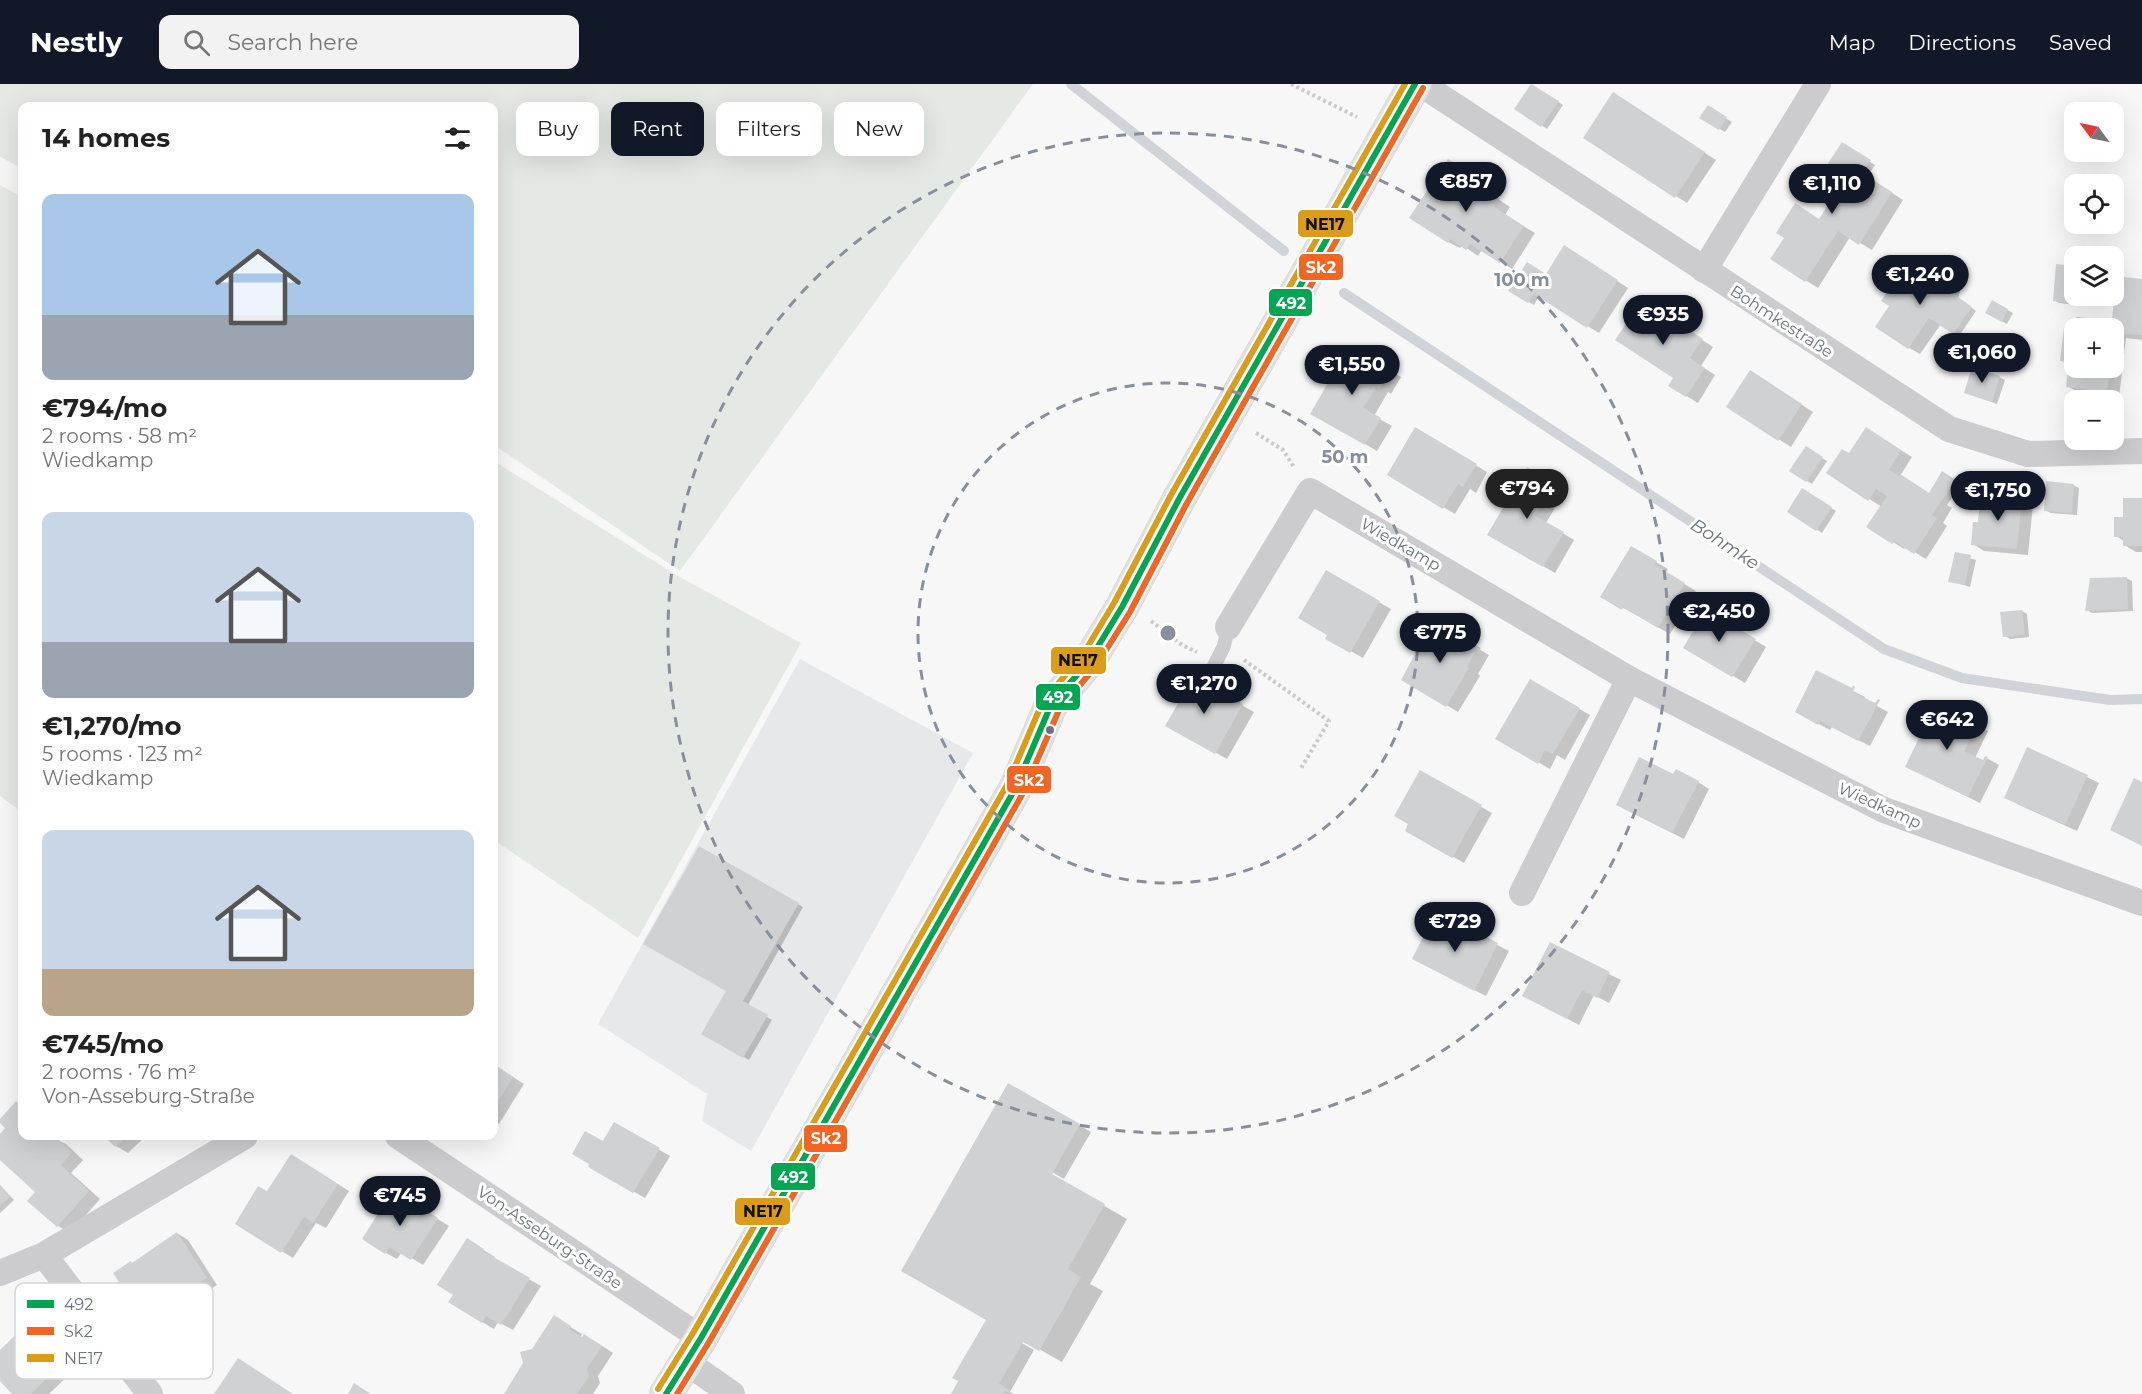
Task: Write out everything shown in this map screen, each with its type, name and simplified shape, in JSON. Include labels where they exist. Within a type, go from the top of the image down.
[{"type":"main road","points":[[666,1394],[694,1350],[1015,789],[1051,705],[1089,661],[1122,607],[1179,499],[1415,84]]},
{"type":"street","name":"Bohmkestraße","points":[[1421,84],[1949,429],[2028,454],[2142,451]]},
{"type":"street","points":[[1704,270],[1818,84]]},
{"type":"street","points":[[1226,636],[1310,490]]},
{"type":"street","name":"Wiedkamp","points":[[1310,490],[1629,679],[1884,810],[2142,903]]},
{"type":"street","points":[[1522,892],[1629,679]]},
{"type":"street","points":[[0,1273],[44,1255],[238,1140]]},
{"type":"street","name":"Von-Asseburg-Straße","points":[[404,1140],[694,1350],[732,1394]]},
{"type":"street","points":[[44,1255],[65,1283]]},
{"type":"street","points":[[139,1379],[150,1394]]},
{"type":"lane","points":[[1209,676],[1226,636]]},
{"type":"path","points":[[1291,84],[1387,132]]},
{"type":"path","points":[[1252,431],[1283,450],[1310,490]]},
{"type":"path","points":[[1148,619],[1182,645],[1216,662]]},
{"type":"path","points":[[1226,636],[1329,720],[1300,770]]},
{"type":"shaded area","points":[[0,84],[1033,84],[680,571],[498,448],[498,102],[18,102],[18,166],[0,157]]},
{"type":"shaded area","points":[[0,185],[18,195],[18,809],[0,796]]},
{"type":"shaded area","points":[[498,464],[678,576],[801,643],[638,938],[498,843]]},
{"type":"shaded area","points":[[800,659],[973,753],[751,1151],[702,1121],[707,1094],[598,1024]]},
{"type":"building","points":[[1531,84],[1559,101],[1541,127],[1514,109]]},
{"type":"building","points":[[1613,92],[1705,152],[1675,198],[1583,138]]},
{"type":"building","points":[[1708,105],[1727,117],[1719,130],[1699,118]]},
{"type":"building","points":[[1842,142],[1871,160],[1862,173],[1892,192],[1859,245],[1838,231],[1805,282],[1770,259],[1784,238],[1776,233],[1795,203],[1819,219],[1842,183],[1823,171]]},
{"type":"building","points":[[1448,159],[1487,185],[1485,189],[1499,199],[1494,207],[1524,226],[1500,263],[1470,244],[1466,250],[1450,239],[1448,243],[1409,218]]},
{"type":"building","points":[[1564,245],[1618,280],[1587,328],[1534,294],[1528,303],[1508,291],[1527,262],[1546,274]]},
{"type":"building","points":[[2056,264],[2064,265],[2064,302],[2053,301]]},
{"type":"building","points":[[1931,267],[1950,279],[1947,289],[1972,307],[1953,334],[1929,318],[1908,349],[1875,327],[1889,306],[1881,301],[1902,270],[1917,281],[1926,268]]},
{"type":"building","points":[[2124,277],[2142,279],[2142,335],[2124,334],[2124,318],[2112,318],[2113,306],[2124,306]]},
{"type":"building","points":[[1642,300],[1703,339],[1690,358],[1705,368],[1686,397],[1668,386],[1673,378],[1615,340]]},
{"type":"building","points":[[1992,300],[2008,309],[2002,322],[1985,313]]},
{"type":"building","points":[[2064,327],[2064,361],[2060,361]]},
{"type":"building","points":[[1350,345],[1390,369],[1379,389],[1376,387],[1363,408],[1381,418],[1365,445],[1310,414]]},
{"type":"building","points":[[1972,367],[2000,376],[1992,402],[1964,393]]},
{"type":"building","points":[[1750,370],[1802,404],[1778,441],[1726,407]]},
{"type":"building","points":[[2067,378],[2109,378],[2107,390],[2066,387]]},
{"type":"building","points":[[1415,427],[1477,464],[1463,487],[1458,484],[1443,509],[1387,475]]},
{"type":"building","points":[[1866,427],[1901,450],[1889,470],[1899,476],[1900,474],[1929,493],[1942,471],[1956,480],[1932,515],[1937,518],[1914,554],[1894,541],[1892,544],[1866,527],[1887,496],[1876,489],[1868,501],[1826,473],[1842,449],[1849,453]]},
{"type":"building","points":[[1806,446],[1823,457],[1806,482],[1789,471]]},
{"type":"building","points":[[1527,467],[1554,483],[1535,516],[1564,532],[1543,567],[1487,535]]},
{"type":"building","points":[[2046,481],[2074,484],[2072,513],[2044,511]]},
{"type":"building","points":[[1802,488],[1832,507],[1816,531],[1787,512]]},
{"type":"building","points":[[1981,493],[2022,497],[2017,549],[1971,545],[1973,522],[1978,522]]},
{"type":"building","points":[[2123,498],[2142,498],[2142,546],[2123,546],[2123,537],[2114,537],[2114,517],[2123,517]]},
{"type":"building","points":[[1631,546],[1657,561],[1655,565],[1685,583],[1658,628],[1623,607],[1622,610],[1600,597]]},
{"type":"building","points":[[1955,552],[1971,555],[1965,585],[1948,582]]},
{"type":"building","points":[[1326,570],[1380,601],[1350,653],[1325,639],[1327,635],[1298,618]]},
{"type":"building","points":[[2127,577],[2128,609],[2085,611],[2090,578]]},
{"type":"building","points":[[1706,609],[1756,639],[1732,677],[1683,648]]},
{"type":"building","points":[[2022,610],[2025,635],[2003,637],[2000,612]]},
{"type":"building","points":[[1433,621],[1481,648],[1479,651],[1477,649],[1467,667],[1469,668],[1446,707],[1401,680]]},
{"type":"building","points":[[1816,670],[1852,688],[1853,685],[1855,687],[1853,692],[1875,703],[1878,699],[1880,700],[1858,741],[1820,721],[1818,725],[1795,712]]},
{"type":"building","points":[[1194,676],[1243,704],[1215,754],[1165,726]]},
{"type":"building","points":[[1530,679],[1580,708],[1553,754],[1545,750],[1538,764],[1495,739]]},
{"type":"building","points":[[1936,703],[1978,723],[1964,751],[1983,760],[1985,756],[1988,757],[1968,797],[1905,767]]},
{"type":"building","points":[[2027,747],[2088,775],[2065,825],[2004,798]]},
{"type":"building","points":[[1639,757],[1673,774],[1676,769],[1699,781],[1672,833],[1616,805]]},
{"type":"building","points":[[1420,770],[1482,805],[1452,858],[1405,831],[1408,824],[1394,816]]},
{"type":"building","points":[[2134,778],[2142,782],[2142,846],[2110,830]]},
{"type":"building","points":[[699,846],[799,903],[743,1001],[768,1015],[743,1058],[701,1034],[726,991],[643,944]]},
{"type":"building","points":[[1433,917],[1462,931],[1464,926],[1498,943],[1474,991],[1412,959]]},
{"type":"building","points":[[1550,942],[1610,972],[1597,998],[1582,990],[1567,1019],[1522,996]]},
{"type":"building","points":[[498,1067],[513,1077],[498,1101]]},
{"type":"building","points":[[1008,1083],[1080,1124],[1052,1174],[1105,1204],[1068,1269],[1081,1277],[1039,1351],[1023,1342],[999,1384],[1010,1390],[1009,1393],[1005,1391],[1003,1394],[951,1394],[958,1381],[952,1378],[986,1320],[901,1271]]},
{"type":"building","points":[[16,1101],[18,1103],[18,1140],[58,1140],[72,1152],[61,1165],[89,1191],[57,1227],[27,1201],[35,1192],[0,1160],[0,1134],[5,1128],[0,1123],[0,1119]]},
{"type":"building","points":[[614,1122],[660,1148],[633,1193],[588,1167],[589,1164],[572,1154],[585,1131],[603,1141]]},
{"type":"building","points":[[108,1140],[123,1140],[115,1147]]},
{"type":"building","points":[[291,1154],[338,1184],[313,1223],[304,1217],[281,1253],[235,1224],[258,1186],[267,1191]]},
{"type":"building","points":[[0,1186],[10,1196],[0,1206]]},
{"type":"building","points":[[402,1195],[438,1218],[411,1260],[389,1247],[385,1254],[362,1239],[389,1196],[398,1202]]},
{"type":"building","points":[[177,1232],[207,1278],[199,1283],[120,1283],[113,1273],[131,1261],[132,1263]]},
{"type":"building","points":[[467,1238],[484,1249],[483,1251],[530,1278],[501,1325],[486,1316],[482,1323],[448,1302],[453,1295],[437,1285]]},
{"type":"building","points":[[554,1315],[571,1326],[569,1329],[582,1337],[584,1334],[602,1346],[587,1369],[589,1376],[577,1394],[504,1394],[523,1363],[520,1352],[532,1349]]},
{"type":"building","points":[[15,1335],[15,1379],[46,1379],[31,1394],[12,1394],[0,1381],[0,1350]]},
{"type":"building","points":[[238,1358],[293,1394],[214,1394]]},
{"type":"building","points":[[354,1383],[371,1394],[348,1394]]},
{"type":"waterway","points":[[1071,84],[1284,251]]},
{"type":"waterway","name":"Bohmke","points":[[1344,293],[1884,649],[1962,678],[2110,700],[2142,699]]},
{"type":"transit line","name":"NE17","points":[[658,1389],[693,1333],[1007,785],[1043,701],[1082,656],[1114,603],[1171,495],[1405,84]]},
{"type":"transit line","name":"492","points":[[666,1394],[701,1338],[1015,789],[1051,705],[1089,661],[1122,607],[1179,499],[1415,84]]},
{"type":"transit line","name":"Sk2","points":[[677,1394],[1023,793],[1059,710],[1096,666],[1130,612],[1187,503],[1423,88]]}]
